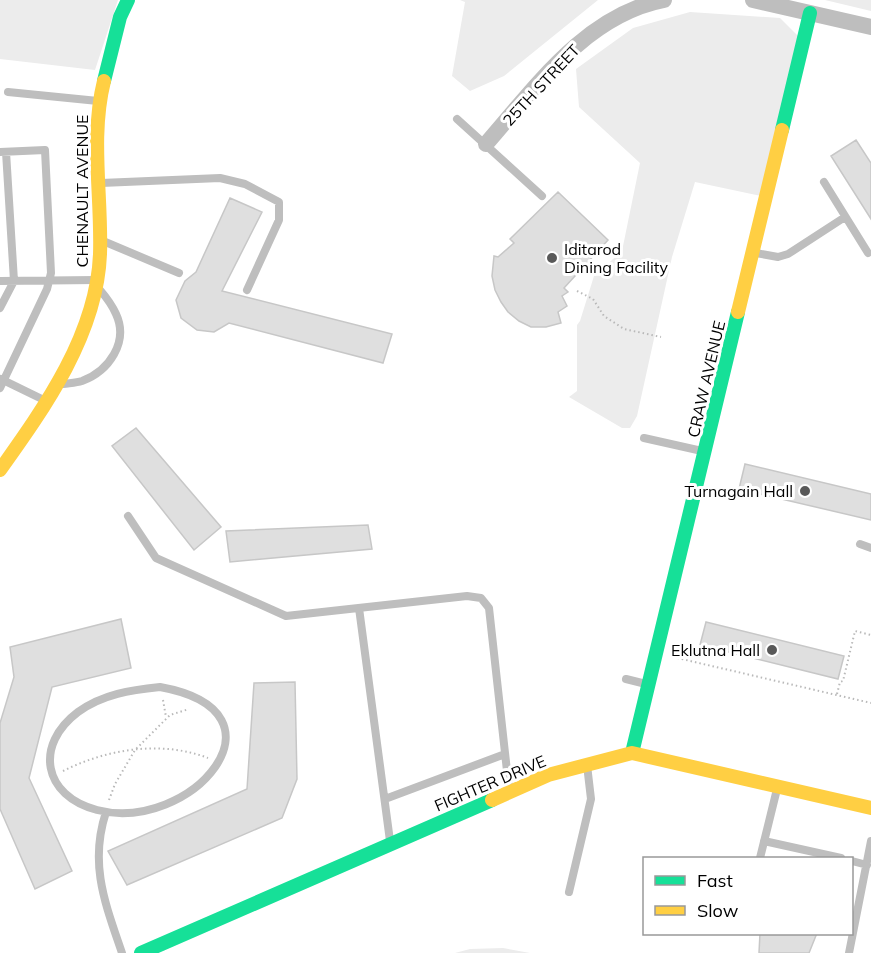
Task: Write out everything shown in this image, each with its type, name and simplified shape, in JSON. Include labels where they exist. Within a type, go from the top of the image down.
[{"type":"street","name":"CHENAULT AVENUE","points":[[0,470],[66,368],[94,302],[100,255],[99,102],[120,17],[128,0]]},
{"type":"street","name":"25TH STREET","points":[[486,144],[562,59],[584,40],[606,24],[630,12],[664,0]]},
{"type":"street","points":[[753,0],[871,27]]},
{"type":"street","name":"CRAW AVENUE","points":[[632,753],[810,13]]},
{"type":"street","name":"FIGHTER DRIVE","points":[[141,953],[548,775],[632,753],[871,808]]},
{"type":"lane","points":[[8,92],[99,102]]},
{"type":"lane","points":[[457,119],[542,196]]},
{"type":"lane","points":[[0,308],[14,281],[3,152],[45,150],[51,273],[47,290],[2,382],[46,401]]},
{"type":"lane","points":[[98,183],[220,178],[244,184],[279,202],[279,220],[247,290]]},
{"type":"lane","points":[[824,182],[868,253]]},
{"type":"lane","points":[[753,252],[778,257],[788,254],[845,216]]},
{"type":"lane","points":[[100,239],[179,273]]},
{"type":"lane","points":[[0,281],[97,283],[117,315],[121,339],[112,359],[100,371],[81,382],[56,384]]},
{"type":"lane","points":[[644,438],[705,452]]},
{"type":"lane","points":[[128,516],[156,558],[285,616],[467,596],[481,598],[489,608],[509,792]]},
{"type":"lane","points":[[860,544],[871,548]]},
{"type":"lane","points":[[359,608],[391,844]]},
{"type":"lane","points":[[626,679],[648,685]]},
{"type":"lane","points":[[160,687],[185,692],[210,704],[225,728],[225,742],[218,763],[206,779],[174,801],[155,808],[106,812],[72,800],[59,788],[52,776],[50,756],[54,741],[62,727],[78,712],[100,699],[129,690],[160,687]]},
{"type":"lane","points":[[385,799],[505,754]]},
{"type":"lane","points":[[569,892],[591,799],[586,765]]},
{"type":"lane","points":[[760,857],[777,786]]},
{"type":"lane","points":[[106,812],[98,844],[98,861],[105,904],[122,953]]},
{"type":"lane","points":[[764,841],[836,857]]},
{"type":"lane","points":[[853,933],[871,841]]},
{"type":"lane","points":[[853,861],[867,865]]},
{"type":"lane","points":[[849,953],[853,935]]},
{"type":"path","points":[[576,291],[593,299],[603,316],[624,329],[661,337]]},
{"type":"path","points":[[837,695],[840,682],[843,681],[855,631],[871,635]]},
{"type":"path","points":[[656,653],[871,703]]},
{"type":"path","points":[[160,687],[166,717]]},
{"type":"path","points":[[106,812],[115,784],[135,750],[166,717],[210,704]]},
{"type":"path","points":[[52,776],[92,758],[135,750],[188,752],[218,763]]},
{"type":"shaded area","points":[[0,0],[118,0],[95,70],[0,59]]},
{"type":"shaded area","points":[[460,0],[598,0],[504,76],[470,91],[452,76],[465,2]]},
{"type":"shaded area","points":[[825,0],[871,0],[871,11]]},
{"type":"shaded area","points":[[690,12],[780,18],[798,36],[761,196],[695,182],[672,257],[637,416],[630,428],[622,428],[569,397],[577,391],[577,325],[594,276],[622,251],[640,163],[579,107],[576,69],[633,28]]},
{"type":"shaded area","points":[[503,948],[530,953],[455,953],[470,949]]},
{"type":"building","points":[[856,140],[871,163],[871,219],[831,156]]},
{"type":"building","name":"Iditarod Dining Facility","points":[[558,192],[608,240],[564,288],[568,292],[562,296],[567,306],[558,312],[561,323],[546,327],[531,327],[508,312],[501,302],[492,276],[494,256],[498,257],[514,243],[510,239]]},
{"type":"building","points":[[230,198],[262,212],[222,291],[392,334],[383,363],[229,323],[214,332],[197,330],[181,318],[176,300],[185,281],[196,272]]},
{"type":"building","points":[[136,428],[221,527],[194,550],[112,446]]},
{"type":"building","name":"Turnagain Hall","points":[[745,464],[871,494],[871,520],[739,489]]},
{"type":"building","points":[[368,525],[372,549],[230,562],[226,531]]},
{"type":"building","points":[[121,619],[131,668],[52,687],[29,778],[72,871],[35,889],[0,809],[0,723],[14,677],[10,647]]},
{"type":"building","name":"Eklutna Hall","points":[[706,622],[844,656],[838,679],[700,645]]},
{"type":"building","points":[[295,682],[297,779],[282,818],[127,885],[108,851],[247,789],[254,683]]},
{"type":"building","points":[[760,935],[816,935],[809,953],[759,953]]},
{"type":"traffic: fast","points":[[104,81],[120,17],[128,0]]},
{"type":"traffic: fast","points":[[782,130],[810,13]]},
{"type":"traffic: fast","points":[[632,753],[738,312]]},
{"type":"traffic: fast","points":[[141,953],[492,800]]},
{"type":"traffic: slow","points":[[0,470],[51,395],[66,368],[79,341],[97,284],[100,254],[97,145],[104,81]]},
{"type":"traffic: slow","points":[[738,312],[782,130]]},
{"type":"traffic: slow","points":[[492,800],[548,775],[632,753],[871,808]]},
{"type":"place","name":"Iditarod Dining Facility","points":[[552,258]]},
{"type":"place","name":"Turnagain Hall","points":[[805,491]]},
{"type":"place","name":"Eklutna Hall","points":[[772,650]]}]
